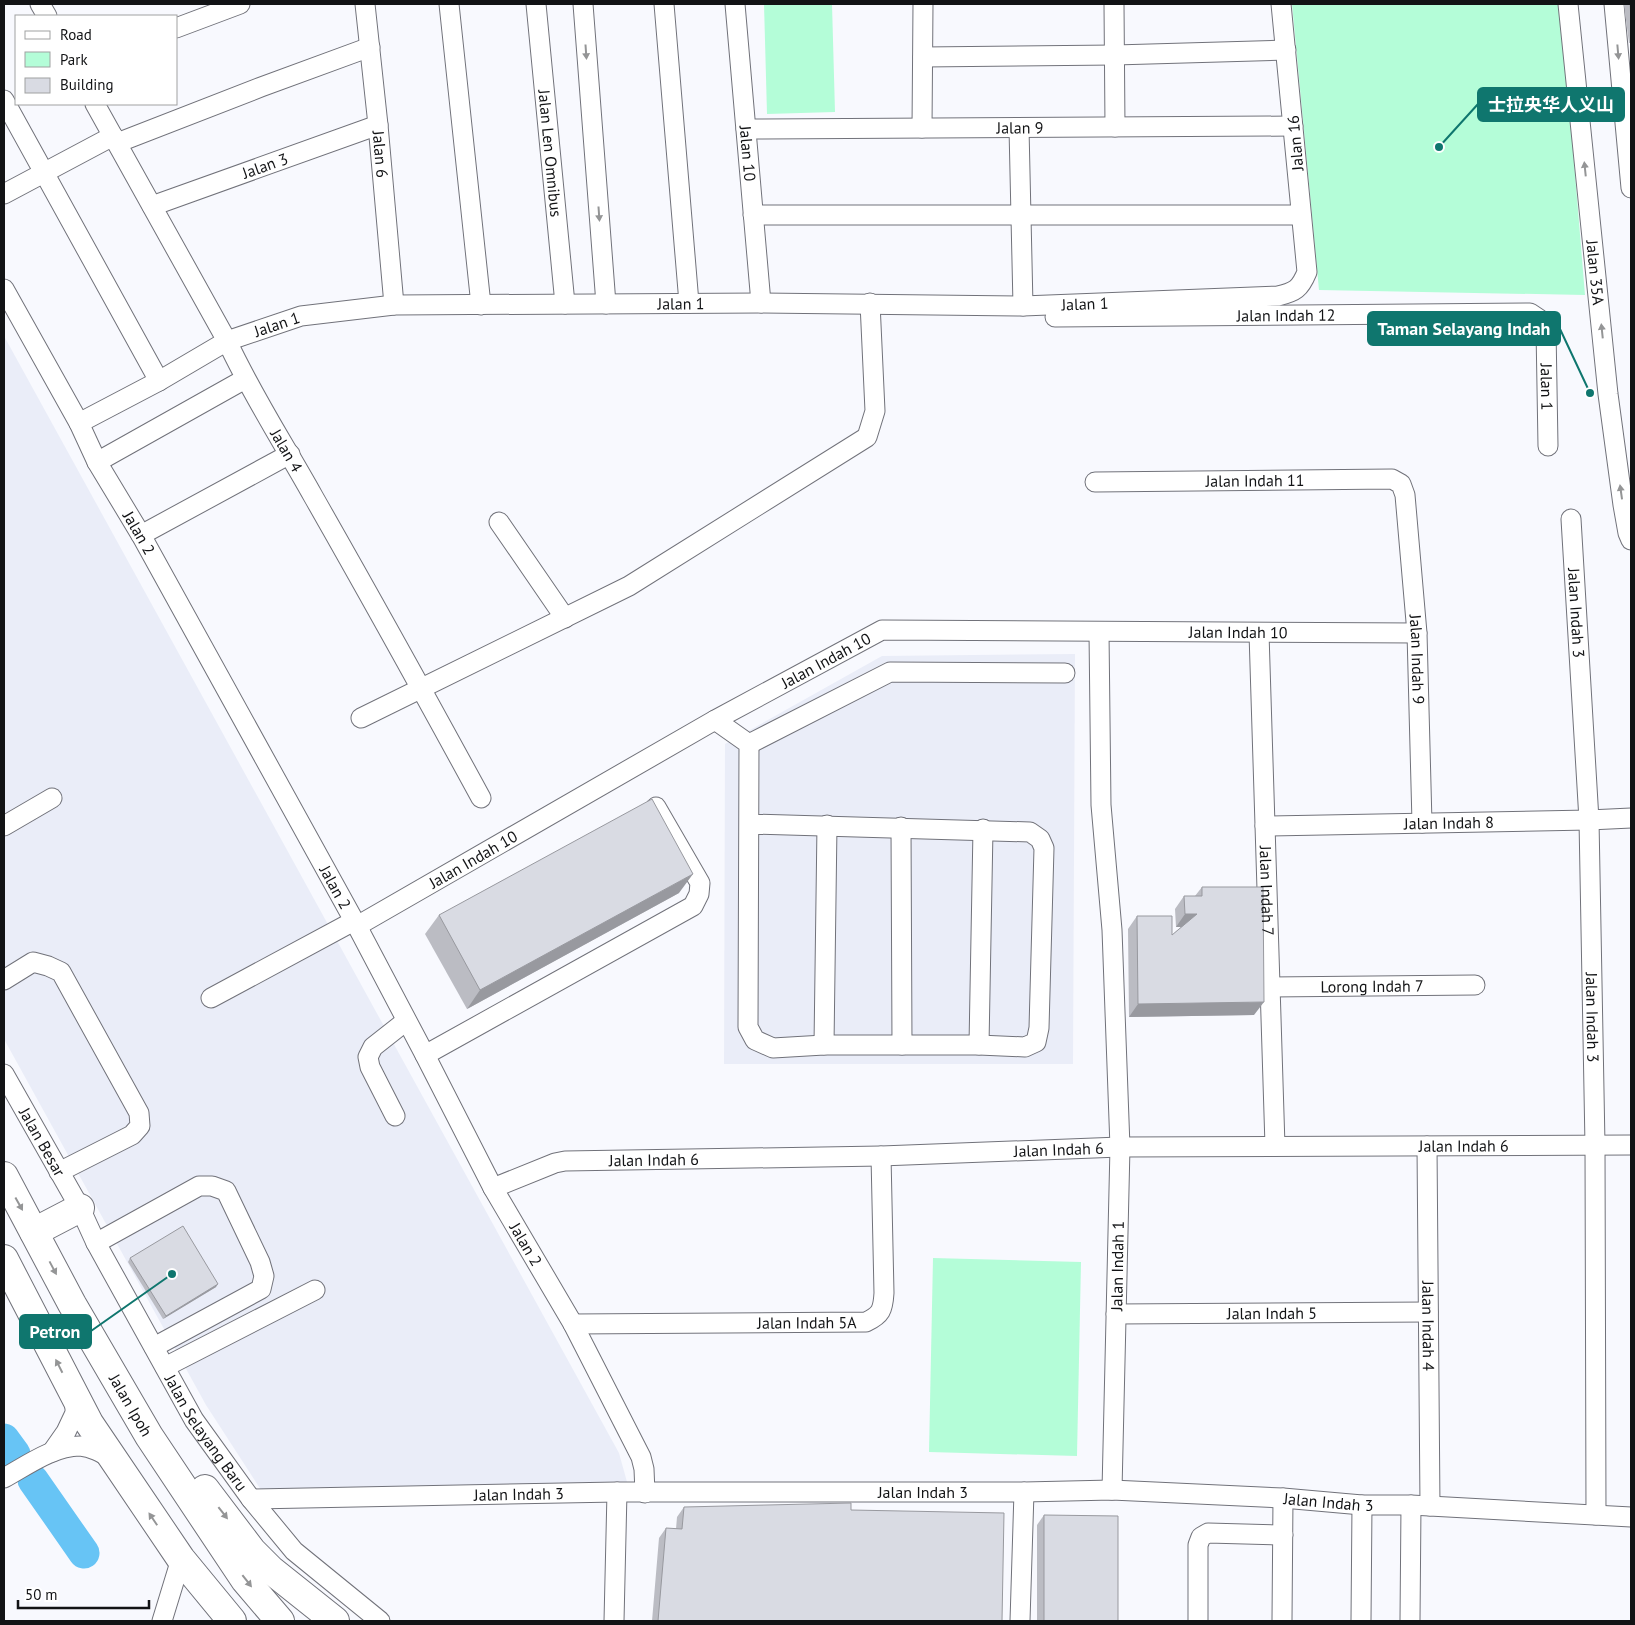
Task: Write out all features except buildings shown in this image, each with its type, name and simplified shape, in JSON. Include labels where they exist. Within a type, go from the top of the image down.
[{"type":"highway","name":"Jalan Ipoh","points":[[4,1176],[72,1304],[149,1436],[245,1580],[280,1621]]},
{"type":"highway","points":[[34,1232],[80,1208]]},
{"type":"highway","points":[[4,1259],[88,1423],[181,1559],[232,1621]]},
{"type":"highway","points":[[72,1304],[126,1374],[211,1497],[252,1551],[271,1570],[335,1621]]},
{"type":"street","points":[[40,4],[46,15]]},
{"type":"street","points":[[178,27],[240,4]]},
{"type":"street","name":"Jalan 6","points":[[365,4],[394,305]]},
{"type":"street","points":[[449,4],[481,305]]},
{"type":"street","name":"Jalan Len Omnibus","points":[[536,4],[565,304]]},
{"type":"street","points":[[583,4],[606,304]]},
{"type":"street","points":[[664,4],[689,303]]},
{"type":"street","name":"Jalan 10","points":[[735,4],[761,303]]},
{"type":"street","points":[[922,128],[924,4]]},
{"type":"street","points":[[1114,4],[1115,127]]},
{"type":"street","name":"Jalan 16","points":[[1281,4],[1307,272],[1303,282]]},
{"type":"street","name":"Jalan 35A","points":[[1568,4],[1608,394],[1623,505],[1631,540]]},
{"type":"street","points":[[1614,4],[1631,188]]},
{"type":"street","points":[[4,194],[115,139],[370,47]]},
{"type":"street","points":[[923,57],[1115,55],[1286,50]]},
{"type":"street","points":[[4,100],[159,380]]},
{"type":"street","name":"Jalan 4","points":[[96,105],[227,341],[245,379],[290,454],[421,688],[480,798]]},
{"type":"street","name":"Jalan 3","points":[[152,206],[378,125]]},
{"type":"street","name":"Jalan 9","points":[[746,129],[1293,126]]},
{"type":"street","points":[[1020,128],[1023,306]]},
{"type":"street","points":[[753,214],[1021,216],[1301,215]]},
{"type":"street","name":"Jalan 1","points":[[79,423],[227,341],[301,316],[394,305],[870,303],[1023,306],[1278,296],[1294,292],[1303,282]]},
{"type":"street","name":"Jalan 2","points":[[4,290],[79,423],[97,462],[140,535],[356,924],[493,1188],[573,1324],[641,1457],[644,1469],[645,1493]]},
{"type":"street","points":[[361,718],[629,586],[867,437],[875,411],[870,303]]},
{"type":"street","name":"Jalan Indah 12","points":[[1023,306],[1037,317],[1530,313],[1539,319],[1546,330]]},
{"type":"street","name":"Jalan 1","points":[[1546,330],[1548,446]]},
{"type":"street","points":[[97,462],[245,379]]},
{"type":"street","points":[[140,535],[290,454]]},
{"type":"street","name":"Jalan Indah 11","points":[[1095,482],[1392,479],[1401,484],[1405,495]]},
{"type":"street","name":"Jalan Indah 9","points":[[1405,495],[1417,633],[1422,823]]},
{"type":"street","name":"Jalan Indah 3","points":[[1571,519],[1590,820],[1595,1145],[1596,1515]]},
{"type":"street","points":[[499,522],[565,618]]},
{"type":"street","name":"Jalan Indah 10","points":[[211,998],[356,924],[715,720],[882,630],[1417,633]]},
{"type":"street","name":"Jalan Indah 1","points":[[1099,632],[1101,805],[1112,930],[1120,1147],[1112,1490]]},
{"type":"street","name":"Jalan Indah 7","points":[[1259,633],[1275,1146]]},
{"type":"street","points":[[749,744],[890,672],[1065,673]]},
{"type":"street","points":[[715,720],[749,744]]},
{"type":"street","points":[[749,744],[748,1027],[755,1040],[773,1048],[824,1045],[979,1045],[1024,1047],[1036,1042],[1039,1028],[1044,848],[1040,839],[1030,832],[983,829],[750,824]]},
{"type":"street","points":[[4,826],[52,798]]},
{"type":"street","points":[[425,1055],[693,906],[699,894],[700,883],[656,807]]},
{"type":"street","name":"Jalan Indah 8","points":[[1265,826],[1631,818]]},
{"type":"street","points":[[824,1045],[827,825]]},
{"type":"street","points":[[901,827],[902,1045]]},
{"type":"street","points":[[979,1045],[983,829]]},
{"type":"street","points":[[4,980],[33,962],[61,972],[139,1113],[140,1126],[132,1135],[59,1172]]},
{"type":"street","name":"Lorong Indah 7","points":[[1270,987],[1475,985]]},
{"type":"street","points":[[395,1116],[370,1067],[368,1057],[372,1047],[406,1021]]},
{"type":"street","name":"Jalan Besar","points":[[4,1074],[80,1208]]},
{"type":"street","name":"Jalan Indah 6","points":[[493,1188],[565,1160],[881,1156],[1120,1147],[1631,1145]]},
{"type":"street","name":"Jalan Indah 4","points":[[1427,1146],[1430,1506]]},
{"type":"street","name":"Jalan Indah 5A","points":[[573,1324],[866,1322],[878,1316],[883,1305],[884,1293],[881,1156]]},
{"type":"street","points":[[96,1243],[199,1186],[212,1186],[226,1191],[260,1262],[264,1276],[260,1289],[154,1347]]},
{"type":"street","name":"Jalan Selayang Baru","points":[[80,1208],[96,1243],[194,1420],[251,1499],[294,1551],[380,1621]]},
{"type":"street","points":[[165,1367],[315,1290]]},
{"type":"street","name":"Jalan Indah 5","points":[[1116,1314],[1428,1312]]},
{"type":"street","points":[[52,1452],[66,1432],[75,1413],[75,1396]]},
{"type":"street","points":[[4,1478],[52,1452],[65,1448],[80,1446],[98,1450],[113,1459]]},
{"type":"street","name":"Jalan Indah 3","points":[[251,1499],[618,1492],[1024,1492],[1112,1490],[1283,1498],[1362,1505],[1410,1505],[1631,1517]]},
{"type":"street","points":[[614,1621],[618,1492]]},
{"type":"street","points":[[1020,1621],[1024,1492]]},
{"type":"street","points":[[1282,1621],[1283,1498]]},
{"type":"street","points":[[1361,1621],[1362,1505]]},
{"type":"street","points":[[1410,1505],[1410,1621]]},
{"type":"street","points":[[1198,1621],[1198,1545],[1201,1537],[1208,1533],[1283,1535]]},
{"type":"street","points":[[162,1621],[181,1559]]},
{"type":"shaded area","points":[[4,336],[619,1453],[627,1482],[261,1490],[206,1405],[4,1039]]},
{"type":"shaded area","points":[[1075,654],[1073,1064],[724,1064],[725,744],[882,656]]},
{"type":"green space","points":[[764,4],[832,4],[835,112],[767,114]]},
{"type":"green space","points":[[1292,4],[1561,4],[1585,295],[1319,290]]},
{"type":"green space","points":[[933,1258],[1081,1262],[1077,1456],[929,1452]]},
{"type":"waterway","points":[[4,1439],[15,1454]]},
{"type":"waterway","points":[[33,1480],[84,1553]]},
{"type":"place","name":"士拉央华人义山","points":[[1439,147]]},
{"type":"place","name":"Taman Selayang Indah","points":[[1590,393]]},
{"type":"place","name":"Petron","points":[[172,1274]]}]
